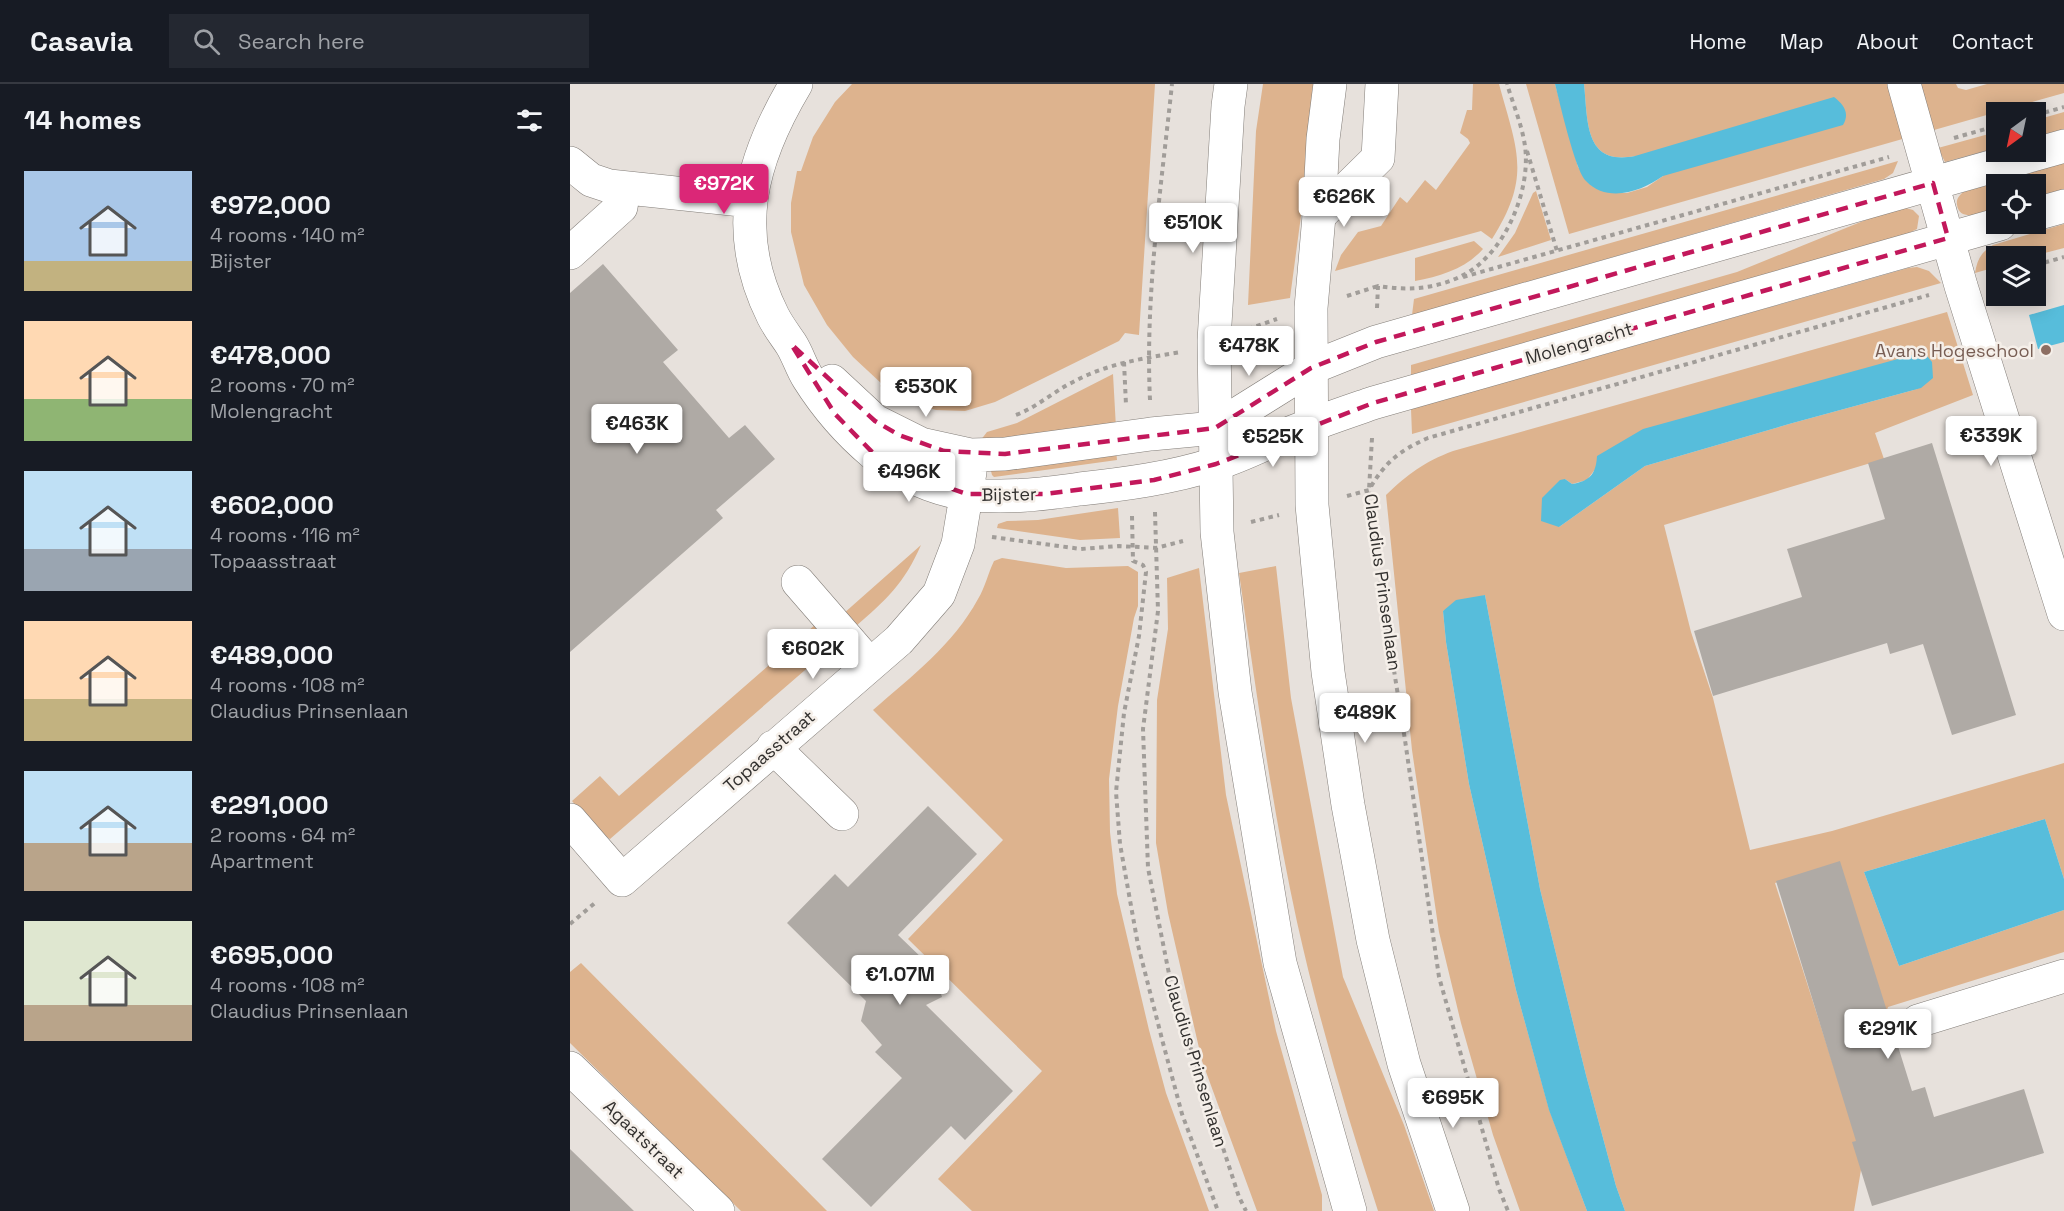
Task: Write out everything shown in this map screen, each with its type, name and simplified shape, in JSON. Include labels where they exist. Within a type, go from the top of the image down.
[{"type":"street","name":"Bijster","points":[[796,84],[777,115],[754,176],[749,234],[757,274],[773,315],[791,344],[807,377],[854,434],[874,454],[913,477],[938,487],[967,494],[1008,496],[1045,494],[1154,480],[1216,464]]},
{"type":"street","points":[[1232,84],[1228,106],[1214,340],[1217,532],[1235,692],[1280,963],[1350,1211]]},
{"type":"street","points":[[1330,84],[1323,139],[1311,308],[1312,505],[1328,672],[1348,805],[1373,940],[1404,1064],[1453,1211]]},
{"type":"street","points":[[1319,216],[1378,159],[1382,84]]},
{"type":"street","points":[[1904,84],[1961,286],[2064,614]]},
{"type":"street","points":[[1215,429],[1311,368],[1376,342],[2064,146]]},
{"type":"street","points":[[570,163],[591,180],[609,186],[751,201]]},
{"type":"street","points":[[570,253],[621,207],[624,188]]},
{"type":"street","points":[[2046,211],[2064,206]]},
{"type":"street","name":"Molengracht","points":[[1216,464],[1311,424],[1373,402],[1986,228]]},
{"type":"street","name":"Bijster","points":[[791,344],[875,421],[921,444],[971,455],[1005,454],[1139,425],[1215,429]]},
{"type":"street","name":"Topaasstraat","points":[[570,820],[622,880],[899,640],[939,594],[961,532],[971,455]]},
{"type":"street","points":[[798,582],[870,665]]},
{"type":"street","points":[[773,747],[842,814]]},
{"type":"street","points":[[1918,1021],[2064,976]]},
{"type":"street","name":"Agaatstraat","points":[[570,1068],[718,1211]]},
{"type":"path","points":[[1139,425],[1148,357],[1156,230],[1172,84]]},
{"type":"path","points":[[1507,84],[1557,251]]},
{"type":"path","points":[[2046,112],[2064,107]]},
{"type":"path","points":[[1006,419],[1028,411],[1074,381],[1124,362],[1181,352],[1378,286],[1417,289],[1447,282],[1986,129]]},
{"type":"path","points":[[1447,282],[1479,265],[1512,220],[1524,185],[1525,146]]},
{"type":"path","points":[[2046,262],[2064,257]]},
{"type":"path","points":[[1376,342],[1378,286]]},
{"type":"path","points":[[961,532],[1081,549],[1156,548],[1370,490],[1379,472],[1393,458],[1428,438],[1961,286]]},
{"type":"path","points":[[1124,362],[1139,425]]},
{"type":"path","name":"Claudius Prinsenlaan","points":[[1373,402],[1370,490],[1372,531],[1439,976],[1499,1189],[1508,1211]]},
{"type":"path","name":"Claudius Prinsenlaan","points":[[1154,480],[1158,611],[1143,729],[1148,868],[1173,994],[1239,1197],[1246,1211]]},
{"type":"path","points":[[1131,506],[1134,561],[1143,565],[1146,572],[1139,636],[1124,713],[1117,780],[1120,844],[1138,945],[1163,1044],[1182,1114],[1218,1211]]},
{"type":"highlighted area","points":[[1933,183],[1948,238],[1373,403],[1216,464],[1154,480],[1045,494],[967,494],[905,473],[874,454],[835,414],[791,344],[875,421],[899,435],[944,451],[1005,454],[1215,428],[1311,368],[1376,342]]},
{"type":"shaded area","points":[[852,84],[1155,84],[1139,335],[1125,333],[1119,341],[995,402],[965,411],[936,410],[905,402],[880,386],[882,384],[853,357],[827,325],[804,285],[791,232],[791,203],[797,171],[801,171],[813,137],[835,102]]},
{"type":"shaded area","points":[[1263,84],[1313,84],[1309,156],[1290,298],[1248,305],[1256,131]]},
{"type":"shaded area","points":[[1473,84],[1499,84],[1515,145],[1517,180],[1505,217],[1492,239],[1481,231],[1335,271],[1341,255],[1358,232],[1381,226],[1400,197],[1407,203],[1425,180],[1436,190],[1470,143],[1460,133],[1467,110],[1472,110]]},
{"type":"shaded area","points":[[1526,84],[1555,84],[1578,167],[1599,189],[1612,193],[1627,193],[1647,187],[1663,176],[1635,156],[1618,157],[1606,154],[1598,147],[1588,126],[1584,84],[1956,84],[1958,88],[1966,90],[1987,84],[2064,84],[2064,93],[2032,102],[1986,102],[1986,115],[1569,234]]},
{"type":"shaded area","points":[[2064,112],[2064,129],[2046,134],[2046,117]]},
{"type":"shaded area","points":[[1986,135],[1986,151],[1945,162],[1938,148]]},
{"type":"shaded area","points":[[1898,161],[1893,173],[1884,179],[1412,315],[1414,299]]},
{"type":"shaded area","points":[[2064,163],[2064,189],[2046,194],[2046,174],[2026,174]]},
{"type":"shaded area","points":[[1986,185],[1986,211],[1968,215],[1959,211],[1957,201],[1963,192]]},
{"type":"shaded area","points":[[1536,191],[1551,240],[1498,257],[1515,233]]},
{"type":"shaded area","points":[[1906,208],[1913,210],[1919,216],[1917,229],[1909,233],[1411,375],[1411,365],[1737,272],[1873,217]]},
{"type":"shaded area","points":[[2064,224],[2064,248],[2046,253],[2046,246],[1991,246],[2030,234],[2046,234],[2046,229]]},
{"type":"shaded area","points":[[1474,241],[1483,249],[1468,262],[1443,274],[1415,281],[1415,258]]},
{"type":"shaded area","points":[[1985,250],[1986,270],[1975,273],[1980,257]]},
{"type":"shaded area","points":[[1917,267],[1929,271],[1941,283],[1412,434],[1411,409]]},
{"type":"shaded area","points":[[1947,312],[1973,395],[1875,433],[1884,459],[1664,525],[1691,632],[1713,698],[1750,850],[1832,831],[2064,763],[2064,879],[2045,819],[1864,872],[1899,966],[2064,910],[2064,952],[1888,1007],[1886,1013],[1839,863],[1775,883],[1863,1158],[1854,1211],[1625,1211],[1586,1075],[1540,889],[1485,595],[1443,611],[1469,784],[1516,990],[1549,1109],[1587,1211],[1520,1211],[1493,1135],[1461,1023],[1439,932],[1412,750],[1386,495],[1417,469],[1453,451]],"holes":[[[1921,388],[1645,466],[1559,527],[1565,479],[1572,484],[1587,480],[1596,468]]]},
{"type":"shaded area","points":[[1113,374],[1116,428],[980,441],[987,432],[1017,423]]},
{"type":"shaded area","points":[[1116,449],[1117,460],[994,477],[991,471]]},
{"type":"shaded area","points":[[1118,508],[1120,538],[1080,540],[997,528],[998,524],[1007,521],[1038,520]]},
{"type":"shaded area","points":[[921,545],[901,581],[855,627],[843,614]]},
{"type":"shaded area","points":[[1002,558],[1066,568],[1128,566],[1138,572],[1138,606],[1118,706],[1109,779],[1110,832],[1117,894],[1149,1030],[1166,1093],[1209,1211],[972,1211],[938,1179],[1042,1071],[908,939],[1003,840],[873,710],[931,659],[957,631],[980,595],[994,561]]},
{"type":"shaded area","points":[[1276,566],[1291,698],[1343,977],[1404,1125],[1434,1211],[1378,1211],[1334,1068],[1306,959],[1272,792],[1239,573]]},
{"type":"shaded area","points":[[1199,568],[1226,795],[1276,1031],[1322,1195],[1322,1211],[1257,1211],[1202,1061],[1168,913],[1156,843],[1157,700],[1168,629],[1167,578]]},
{"type":"shaded area","points":[[816,624],[834,645],[610,839],[597,830],[572,801],[600,776],[619,796]]},
{"type":"shaded area","points":[[581,963],[827,1211],[741,1211],[570,1043],[570,972]]},
{"type":"water","points":[[1555,84],[1584,84],[1588,126],[1592,138],[1606,154],[1618,157],[1635,156],[1834,97],[1843,106],[1846,117],[1843,125],[1663,176],[1635,190],[1625,193],[1604,192],[1586,181],[1577,164]]},
{"type":"water","points":[[2064,305],[2064,342],[2038,349],[2029,315]]},
{"type":"water","points":[[1916,354],[1927,356],[1932,362],[1933,378],[1921,388],[1645,466],[1559,527],[1541,521],[1542,498],[1560,480],[1565,479],[1572,484],[1588,479],[1595,468],[1597,456],[1643,429]]},
{"type":"water","points":[[1485,595],[1540,889],[1586,1075],[1625,1211],[1587,1211],[1549,1110],[1516,990],[1469,784],[1443,611],[1456,600]]},
{"type":"water","points":[[2045,819],[2064,879],[2064,910],[1899,966],[1864,872]]},
{"type":"building","points":[[603,264],[678,350],[663,362],[729,438],[745,425],[775,459],[716,510],[723,518],[570,652],[570,293]]},
{"type":"building","points":[[1932,443],[2016,715],[1952,735],[1923,644],[1890,654],[1887,643],[1713,696],[1694,631],[1802,597],[1787,549],[1885,519],[1868,463]]},
{"type":"building","points":[[928,806],[977,854],[898,935],[926,962],[936,979],[942,997],[926,1005],[1013,1091],[965,1140],[951,1126],[871,1207],[822,1159],[902,1078],[875,1052],[882,1045],[861,1021],[866,1001],[787,923],[835,874],[848,887]]},
{"type":"building","points":[[1840,861],[1912,1091],[1925,1087],[1934,1117],[2024,1089],[2044,1153],[1872,1206],[1852,1142],[1856,1141],[1776,881]]},
{"type":"building","points":[[570,1149],[603,1181],[634,1211],[570,1211]]},
{"type":"place","name":"Avans Hogeschool","points":[[2046,350]]}]
